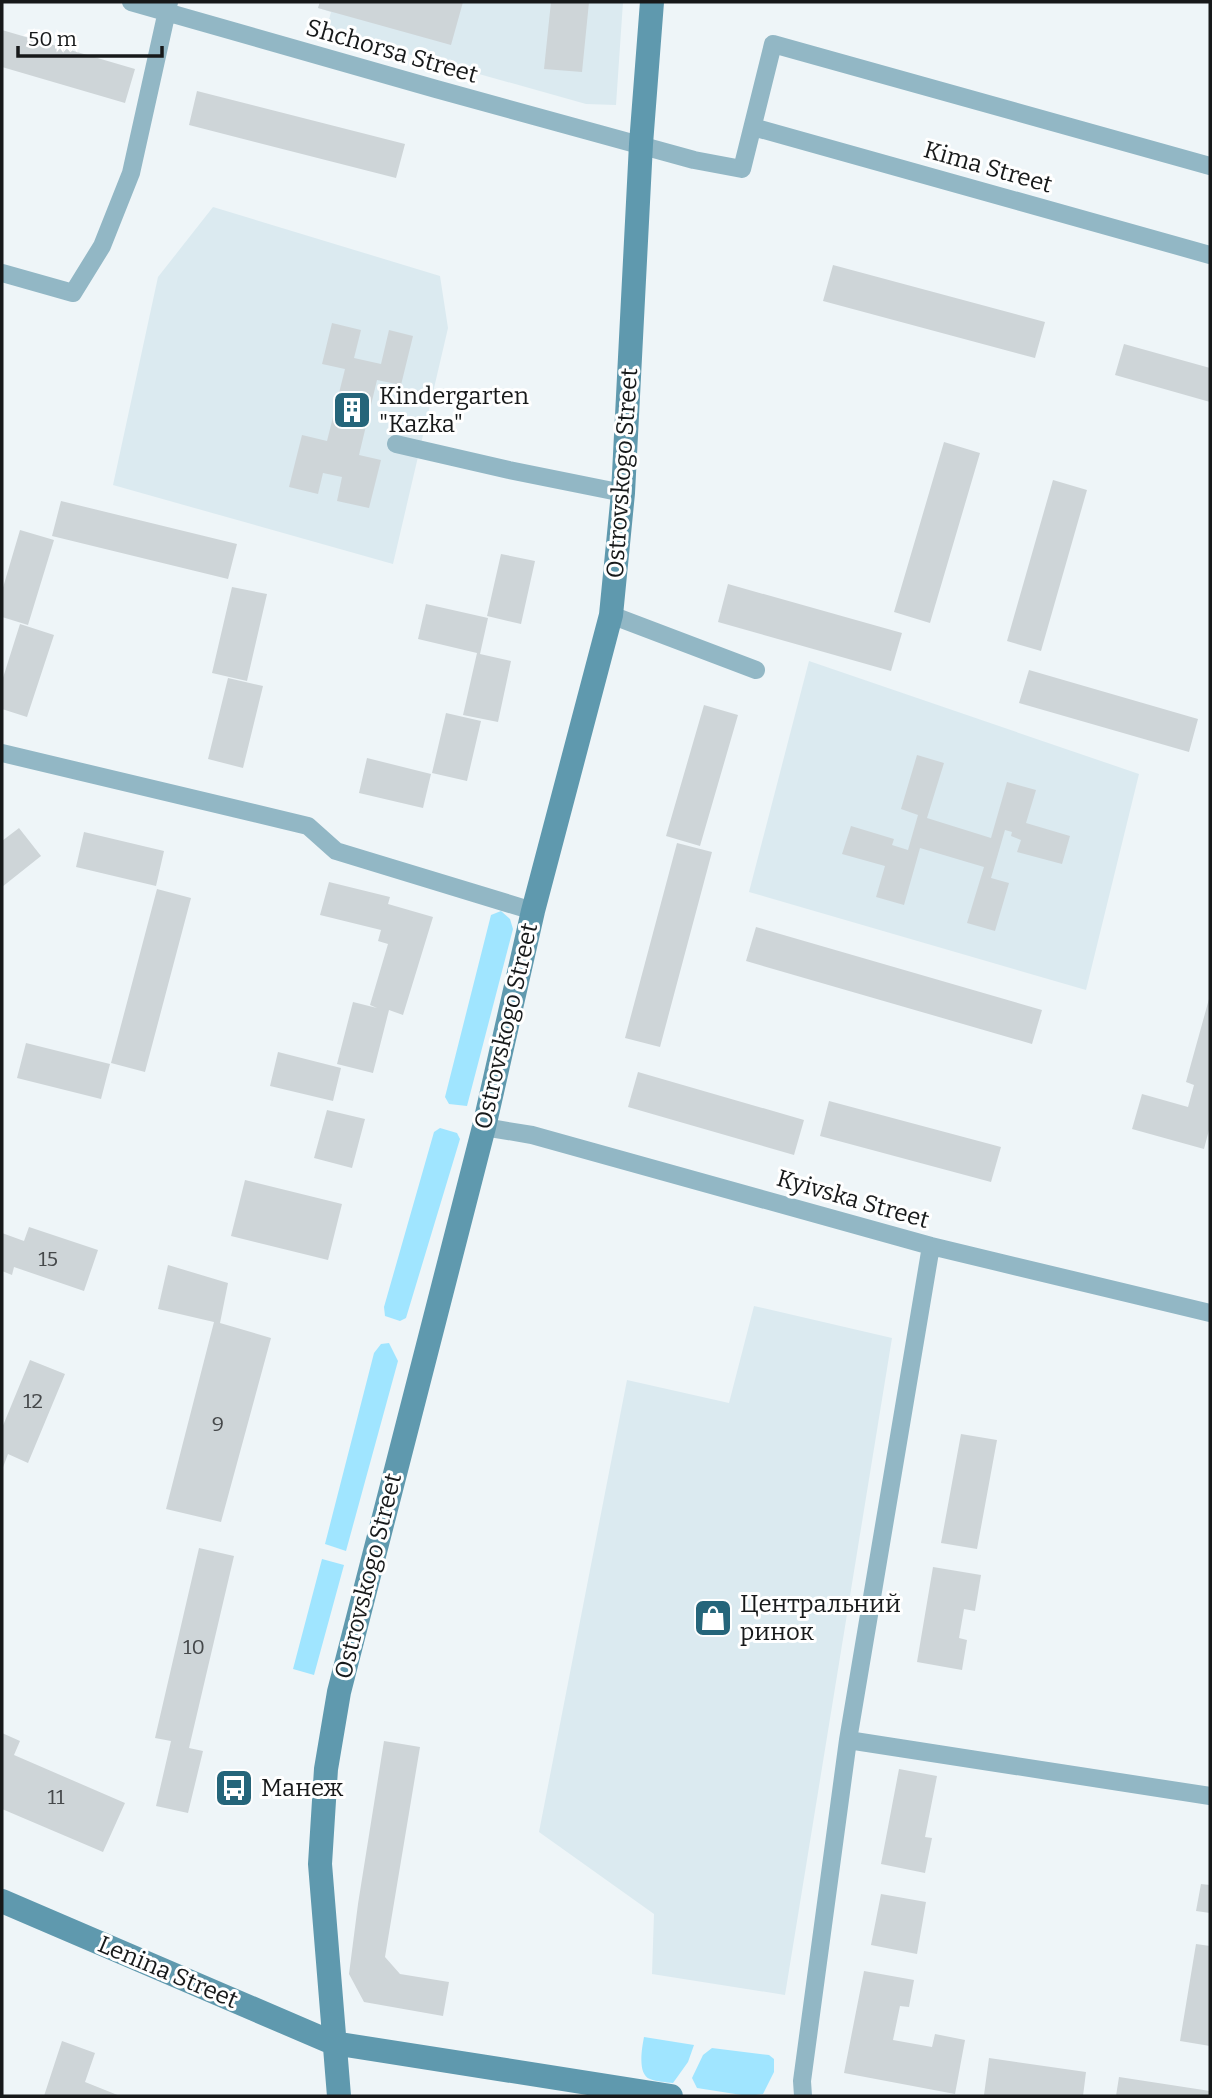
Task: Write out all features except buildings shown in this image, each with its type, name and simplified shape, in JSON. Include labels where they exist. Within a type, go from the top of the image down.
[{"type":"main road","name":"Ostrovskogo Street","points":[[339,2096],[320,1864],[326,1769],[339,1692],[484,1127],[533,911],[611,615],[623,493],[641,144],[652,2]]},
{"type":"main road","name":"Lenina Street","points":[[2,1901],[333,2043],[671,2096]]},
{"type":"street","name":"Shchorsa Street","points":[[131,2],[168,7],[436,89],[694,160],[742,169],[753,127]]},
{"type":"street","points":[[2,274],[73,293],[102,246],[131,173],[138,131],[168,7]]},
{"type":"street","points":[[753,127],[773,44],[1210,166]]},
{"type":"street","name":"Kima Street","points":[[753,127],[1210,255]]},
{"type":"street","points":[[396,444],[623,493]]},
{"type":"street","points":[[611,615],[755,670]]},
{"type":"street","points":[[2,753],[308,827],[336,851],[533,911]]},
{"type":"street","name":"Kyivska Street","points":[[484,1127],[533,1135],[931,1246],[1210,1313]]},
{"type":"street","points":[[803,2096],[802,2081],[848,1740],[931,1246]]},
{"type":"street","points":[[848,1740],[1210,1796]]},
{"type":"shaded area","points":[[320,2],[623,2],[616,105],[586,104],[326,31],[331,12],[318,8]]},
{"type":"shaded area","points":[[213,207],[440,276],[448,328],[393,564],[113,485],[158,277]]},
{"type":"shaded area","points":[[809,661],[1139,774],[1086,990],[749,892]]},
{"type":"shaded area","points":[[501,911],[510,919],[513,929],[467,1106],[449,1104],[445,1097],[491,915]]},
{"type":"shaded area","points":[[440,1128],[457,1133],[460,1139],[406,1318],[400,1321],[385,1316],[384,1307],[434,1132]]},
{"type":"shaded area","name":"Центральний ринок","points":[[754,1306],[892,1338],[785,1995],[652,1974],[654,1914],[539,1832],[627,1380],[729,1403]]},
{"type":"shaded area","points":[[389,1343],[398,1361],[346,1551],[325,1544],[374,1353],[381,1344]]},
{"type":"shaded area","points":[[322,1559],[344,1565],[314,1675],[293,1669]]},
{"type":"shaded area","points":[[644,2037],[694,2045],[688,2062],[673,2083],[650,2079],[643,2072],[641,2060]]},
{"type":"shaded area","points":[[712,2048],[769,2055],[774,2059],[774,2072],[763,2094],[748,2096],[697,2088],[692,2078],[703,2055]]},
{"type":"place","name":"Kindergarten \"Kazka\"","points":[[352,410]]},
{"type":"place","name":"Центральний ринок","points":[[713,1618]]},
{"type":"place","name":"Манеж","points":[[234,1788]]}]
